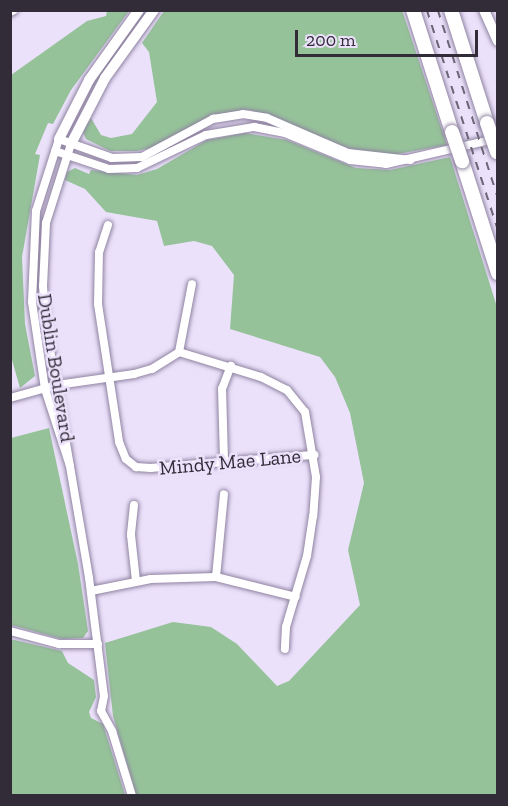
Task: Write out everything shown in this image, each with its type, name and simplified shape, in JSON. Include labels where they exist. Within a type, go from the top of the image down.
[{"type":"highway","points":[[413,10],[498,273]]},
{"type":"highway","points":[[451,10],[497,154]]},
{"type":"street","name":"Dublin Boulevard","points":[[70,466],[45,388],[33,323],[32,247],[41,191],[59,139],[94,72],[139,10]]},
{"type":"street","name":"Dublin Boulevard","points":[[132,795],[112,731],[102,711],[104,696],[91,591],[46,326],[43,255],[52,198],[66,155],[105,78],[154,10]]},
{"type":"street","points":[[484,10],[498,41]]},
{"type":"street","points":[[59,139],[112,158],[141,157],[213,119],[243,114],[267,118],[348,153],[411,160]]},
{"type":"street","points":[[55,151],[109,169],[137,168],[206,135],[242,127],[285,133],[350,160],[386,164],[498,138]]},
{"type":"street","points":[[108,225],[96,276],[109,376]]},
{"type":"street","points":[[10,398],[45,388],[152,369],[179,352],[192,284]]},
{"type":"street","points":[[179,352],[208,363],[231,366],[287,390],[305,412],[314,455],[313,516],[296,597],[286,627],[285,649]]},
{"type":"street","points":[[224,460],[222,389],[231,366]]},
{"type":"street","name":"Mindy Mae Lane","points":[[109,376],[119,442],[126,459],[136,466],[151,468],[224,460],[314,455]]},
{"type":"street","points":[[216,577],[224,494]]},
{"type":"street","points":[[134,504],[131,535],[136,581]]},
{"type":"street","points":[[91,591],[136,581],[176,576],[216,577],[296,597]]},
{"type":"street","points":[[10,631],[59,644],[98,644]]},
{"type":"green space","points":[[402,10],[447,145],[392,155],[356,151],[250,110],[211,115],[155,147],[137,151],[110,151],[86,139],[83,132],[91,118],[101,135],[111,138],[132,134],[157,102],[149,52],[142,43],[164,11]]},
{"type":"green space","points":[[107,11],[129,11],[71,90],[53,124],[48,123],[35,154],[40,155],[22,257],[25,324],[35,376],[20,388],[10,353],[11,75],[87,21],[106,16]]},
{"type":"green space","points":[[245,133],[287,140],[356,168],[390,170],[450,157],[497,307],[497,795],[136,795],[113,716],[105,643],[173,622],[211,627],[237,644],[277,686],[289,681],[360,605],[348,550],[364,483],[350,413],[335,377],[320,357],[230,329],[234,275],[212,246],[194,241],[164,246],[157,221],[106,212],[85,189],[65,180],[67,172],[75,168],[89,174],[91,170],[137,175],[157,169],[207,140]]},
{"type":"green space","points":[[49,428],[78,564],[88,631],[83,638],[62,639],[11,625],[11,438]]},
{"type":"green space","points":[[10,639],[62,651],[68,663],[94,680],[96,697],[89,712],[91,718],[103,724],[125,795],[11,795]]},
{"type":"railway","points":[[427,10],[498,230]]},
{"type":"railway","points":[[438,10],[498,198]]}]
